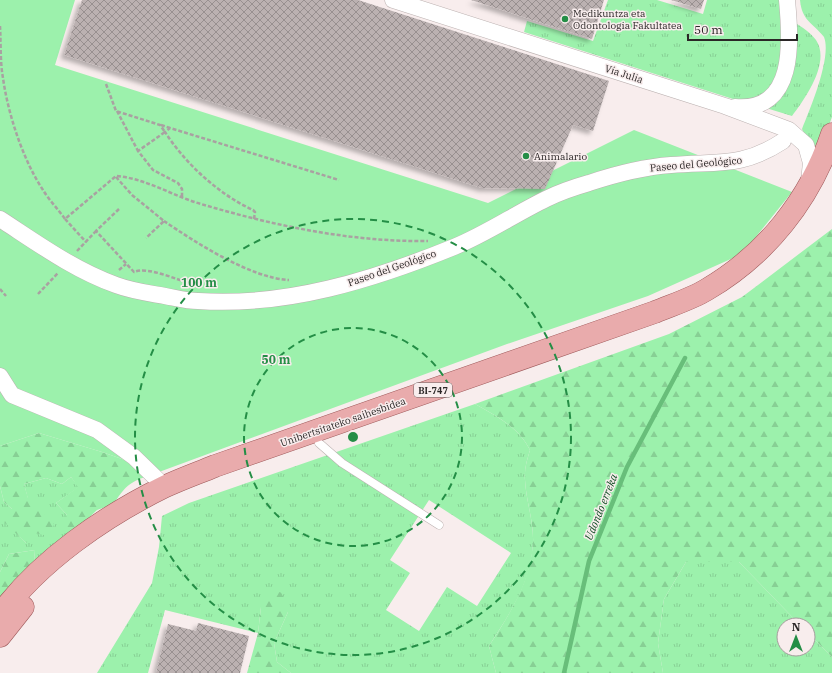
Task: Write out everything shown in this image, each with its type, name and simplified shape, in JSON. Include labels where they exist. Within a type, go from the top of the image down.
[{"type":"main road","name":"Unibertsitateko saihesbidea","points":[[0,615],[52,560],[106,520],[165,487],[215,466],[655,312],[705,291],[744,265],[775,236],[808,190],[832,134]]},
{"type":"main road","name":"Unibertsitateko saihesbidea","points":[[0,636],[15,616],[63,566],[114,528],[177,496],[319,443],[667,321],[714,299],[750,276],[781,247],[813,203],[832,169]]},
{"type":"street","name":"Vía Julia","points":[[393,0],[725,106],[789,130],[806,145],[811,163],[808,190]]},
{"type":"street","points":[[725,106],[748,108],[765,102],[776,93],[787,67],[790,35],[787,0]]},
{"type":"street","name":"Paseo del Geológico","points":[[0,219],[74,267],[132,290],[197,301],[244,301],[321,291],[341,286],[448,249],[490,230],[547,198],[590,182],[632,170],[669,165],[714,164],[744,160],[764,153],[783,141]]},
{"type":"street","points":[[0,376],[12,395],[84,424],[109,438],[134,456],[165,487]]},
{"type":"lane","points":[[319,443],[342,463],[439,525]]},
{"type":"path","points":[[0,26],[2,78],[10,111],[28,165],[43,190],[65,219],[86,242],[119,209]]},
{"type":"path","points":[[106,84],[116,110],[138,151],[153,170],[178,183],[182,189],[182,198]]},
{"type":"path","points":[[116,110],[339,180]]},
{"type":"path","points":[[160,125],[178,152],[225,193],[253,210],[255,212],[254,219]]},
{"type":"path","points":[[138,151],[170,128]]},
{"type":"path","points":[[65,219],[116,176],[129,177],[182,198],[254,219],[335,235],[386,240],[435,240]]},
{"type":"path","points":[[116,176],[132,195],[196,244],[258,273],[292,280]]},
{"type":"path","points":[[146,238],[164,221]]},
{"type":"path","points":[[96,231],[134,272],[140,270],[153,272],[198,286]]},
{"type":"path","points":[[0,289],[6,296]]},
{"type":"green space","points":[[0,0],[75,0],[55,65],[488,203],[634,130],[792,192],[742,254],[648,296],[507,344],[159,472],[102,452],[39,433],[0,446]]},
{"type":"green space","points":[[608,0],[657,0],[703,14],[707,0],[784,0],[783,63],[770,92],[744,102],[524,32],[527,21],[593,41]]},
{"type":"green space","points":[[800,0],[832,0],[832,117],[816,160],[802,129],[823,70],[826,46],[824,37],[805,17]]},
{"type":"green space","points":[[794,22],[816,40],[820,49],[820,59],[814,80],[792,116],[766,108],[780,98],[787,87]]},
{"type":"green space","points":[[832,229],[832,657],[816,641],[816,617],[792,617],[739,562],[686,562],[664,599],[658,643],[663,673],[496,673],[489,646],[518,597],[528,571],[531,558],[533,535],[525,476],[530,450],[520,435],[506,423],[475,404],[669,334],[742,297]]},
{"type":"green space","points":[[475,404],[506,423],[520,435],[530,450],[525,476],[533,535],[531,558],[524,584],[518,597],[489,646],[496,673],[291,673],[277,662],[274,643],[288,612],[261,607],[258,633],[165,610],[148,673],[97,673],[152,583],[159,547],[162,516],[189,503]],"holes":[[[429,500],[511,553],[477,606],[447,587],[419,631],[386,610],[410,573],[390,560]]]},
{"type":"green space","points":[[39,433],[102,452],[159,472],[133,482],[124,490],[114,504],[97,510],[76,530],[67,528],[67,515],[56,503],[78,487],[71,477],[62,484],[46,478],[24,484],[28,498],[42,498],[39,508],[54,524],[49,536],[34,533],[26,543],[4,522],[12,509],[4,502],[0,486],[0,446]]},
{"type":"green space","points":[[71,477],[79,487],[56,503],[67,515],[76,530],[34,563],[35,550],[9,554],[0,572],[0,486],[4,502],[12,509],[17,534],[26,543],[28,499],[24,484],[46,478],[62,484]]},
{"type":"green space","points":[[35,550],[34,563],[0,602],[0,572],[9,554]]},
{"type":"green space","points":[[686,562],[739,562],[792,617],[776,617],[776,657],[816,657],[816,641],[832,657],[832,673],[663,673],[658,643],[664,599]]},
{"type":"green space","points":[[268,588],[282,593],[288,612],[274,643],[277,662],[291,673],[247,673],[258,633],[261,607]]},
{"type":"building","points":[[82,0],[358,0],[609,81],[593,131],[573,125],[545,189],[482,188],[64,55]]},
{"type":"building","name":"Medikuntza eta Odontologia Fakultatea","points":[[471,0],[604,0],[592,39]]},
{"type":"building","name":"Medikuntza eta Odontologia Fakultatea","points":[[671,0],[704,0],[701,9]]},
{"type":"building","points":[[198,623],[249,636],[240,673],[156,673],[168,624],[196,631]]},
{"type":"waterway","name":"Udondo erreka","points":[[564,673],[589,561],[627,467],[685,358]]},
{"type":"place","name":"Medikuntza eta Odontologia Fakultatea","points":[[565,19]]},
{"type":"place","name":"Animalario","points":[[526,156]]}]
